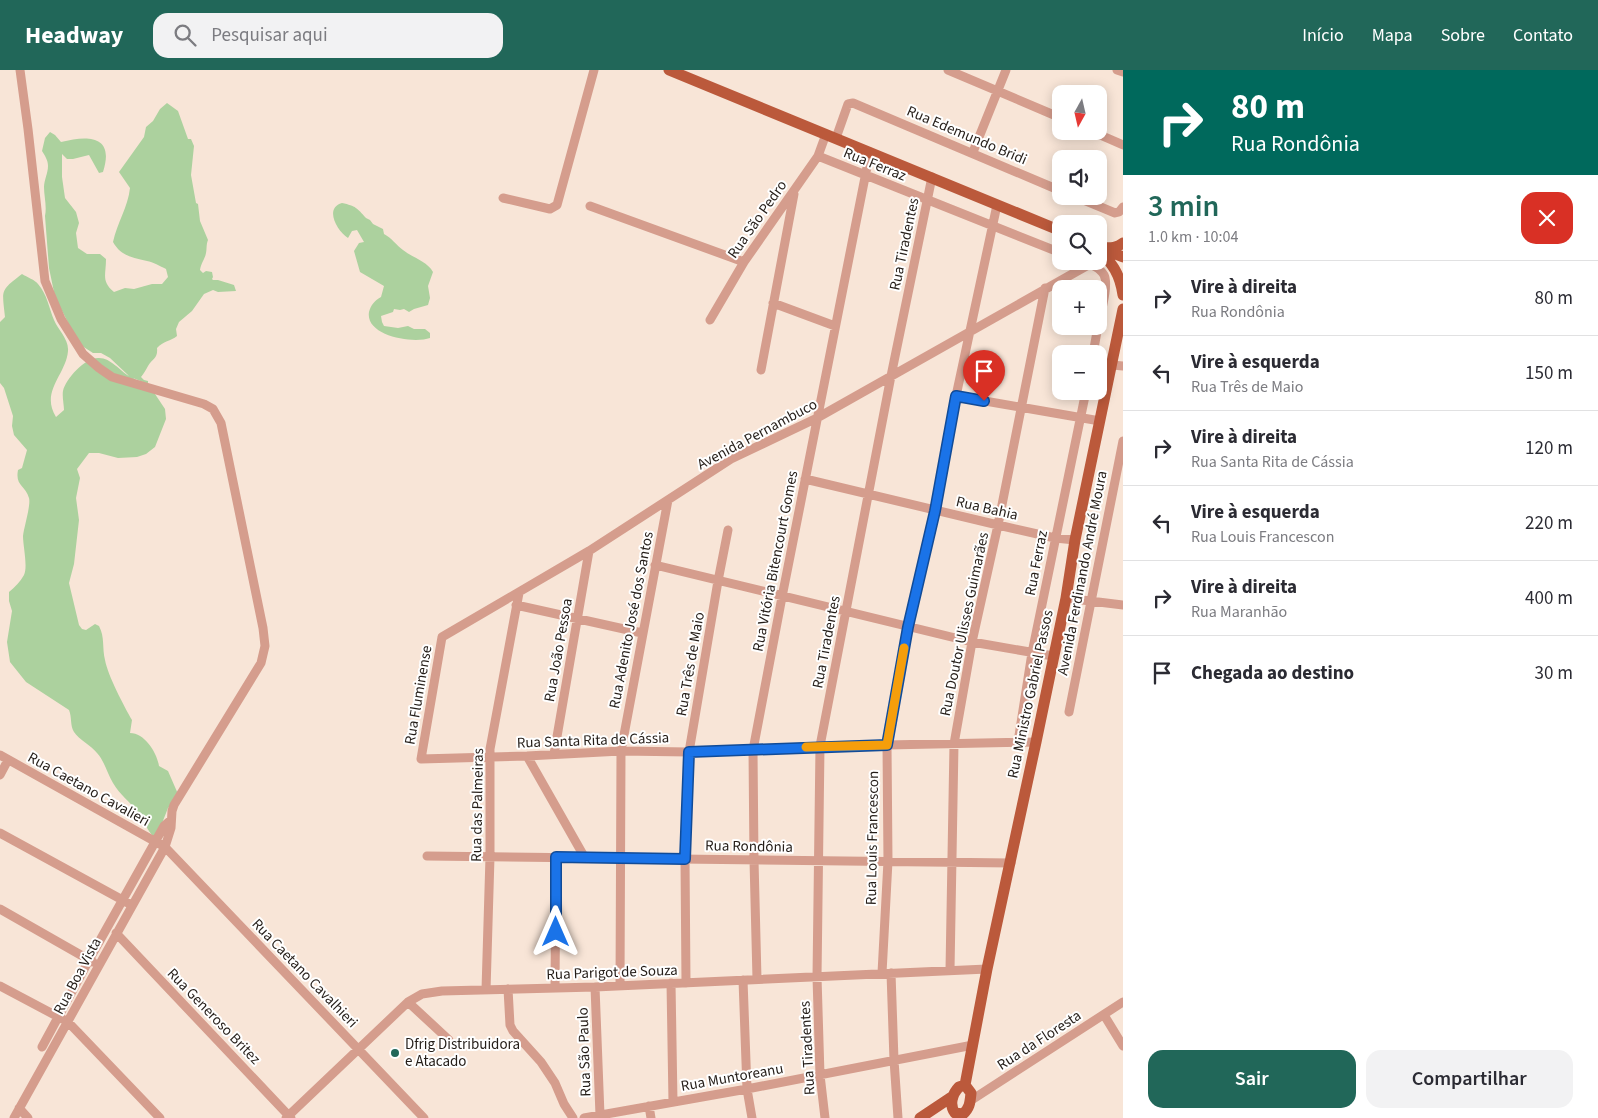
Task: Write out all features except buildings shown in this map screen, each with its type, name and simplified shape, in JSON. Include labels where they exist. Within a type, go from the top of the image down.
[{"type":"main road","points":[[669,70],[1052,227]]},
{"type":"main road","points":[[1107,248],[1120,246],[1123,243]]},
{"type":"main road","points":[[1107,251],[1123,257]]},
{"type":"main road","points":[[1107,258],[1118,275],[1123,295]]},
{"type":"main road","name":"Rua Ministro Gabriel Passos","points":[[970,1101],[971,1093],[965,1085],[987,969],[1066,598],[1075,540],[1100,421],[1117,365],[1123,309]]},
{"type":"main road","points":[[965,1085],[959,1087],[954,1096],[952,1106],[955,1116],[967,1110],[970,1101]]},
{"type":"main road","points":[[920,1118],[954,1096]]},
{"type":"street","points":[[20,70],[45,281],[69,334],[82,354],[98,368],[112,376],[204,404],[213,409],[221,423],[228,453],[263,628],[264,654],[261,663],[174,805],[171,820]]},
{"type":"street","points":[[503,198],[550,209],[557,205],[594,70]]},
{"type":"street","points":[[948,70],[1052,114]]},
{"type":"street","points":[[973,152],[1006,70]]},
{"type":"street","points":[[1117,70],[1123,72]]},
{"type":"street","name":"Rua São Pedro","points":[[710,320],[744,262],[831,136],[848,104],[862,105]]},
{"type":"street","name":"Rua Edemundo Bridi","points":[[862,105],[1052,187]]},
{"type":"street","points":[[1108,138],[1123,145]]},
{"type":"street","name":"Rua Vitória Bitencourt Gomes","points":[[757,979],[753,750],[870,152]]},
{"type":"street","name":"Rua Ferraz","points":[[818,156],[1052,249]]},
{"type":"street","name":"Rua Tiradentes","points":[[825,1118],[820,1075],[817,977],[820,746],[891,376],[932,177]]},
{"type":"street","points":[[761,370],[794,191]]},
{"type":"street","name":"Rua Louis Francescon","points":[[898,1118],[887,973],[887,745],[908,627],[935,511],[956,396],[997,205]]},
{"type":"street","points":[[1096,205],[1115,213],[1119,212],[1123,206]]},
{"type":"street","points":[[590,206],[744,262]]},
{"type":"street","name":"Avenida Pernambuco","points":[[442,637],[589,551],[731,460],[818,418],[970,332],[1074,270]]},
{"type":"street","points":[[1098,270],[1104,274],[1106,280]]},
{"type":"street","name":"Rua Doutor Ulisses Guimarães","points":[[950,970],[954,744],[972,642],[998,526],[1044,288]]},
{"type":"street","points":[[773,303],[836,326]]},
{"type":"street","points":[[956,396],[1100,421]]},
{"type":"street","name":"Rua Ferraz","points":[[1018,742],[1032,653],[1084,400]]},
{"type":"street","name":"Avenida Ferdinando André Moura","points":[[1068,712],[1123,441]]},
{"type":"street","name":"Rua Bahia","points":[[805,480],[998,526],[1055,538],[1075,540]]},
{"type":"street","name":"Rua Adenito José dos Santos","points":[[620,986],[621,751],[654,565],[668,500]]},
{"type":"street","name":"Rua Três de Maio","points":[[686,983],[685,859],[689,752],[728,530]]},
{"type":"street","name":"Rua João Pessoa","points":[[554,754],[589,551]]},
{"type":"street","points":[[654,565],[972,642],[1054,656]]},
{"type":"street","name":"Rua das Palmeiras","points":[[486,990],[490,857],[490,749],[519,593]]},
{"type":"street","points":[[1066,598],[1123,605]]},
{"type":"street","points":[[516,605],[642,633]]},
{"type":"street","name":"Rua Fluminense","points":[[420,759],[442,637]]},
{"type":"street","name":"Rua Santa Rita de Cássia","points":[[420,759],[621,751],[689,752],[820,746],[1036,742]]},
{"type":"street","points":[[527,756],[585,858]]},
{"type":"street","points":[[0,775],[4,757]]},
{"type":"street","name":"Rua Caetano Cavalieri","points":[[4,757],[165,847]]},
{"type":"street","name":"Rua Boa Vista","points":[[42,1047],[164,826],[171,820]]},
{"type":"street","name":"Rua Boa Vista","points":[[14,1118],[165,847],[171,828],[171,820]]},
{"type":"street","points":[[0,833],[133,906]]},
{"type":"street","name":"Rua Caetano Cavalhieri","points":[[165,847],[424,1118]]},
{"type":"street","name":"Rua Rondônia","points":[[427,856],[1011,863]]},
{"type":"street","points":[[555,987],[556,857]]},
{"type":"street","points":[[0,909],[98,965]]},
{"type":"street","name":"Rua Generoso Britez","points":[[116,933],[289,1117]]},
{"type":"street","name":"Rua Parigot de Souza","points":[[289,1117],[408,1002],[422,994],[442,991],[620,986],[987,969]]},
{"type":"street","points":[[743,980],[747,1089],[752,1118]]},
{"type":"street","points":[[671,983],[673,1102]]},
{"type":"street","points":[[0,986],[68,1022],[160,1118]]},
{"type":"street","name":"Rua São Paulo","points":[[595,987],[600,1115]]},
{"type":"street","points":[[508,989],[510,1025],[513,1031],[546,1069],[573,1118]]},
{"type":"street","points":[[408,1002],[449,1040]]},
{"type":"street","name":"Rua da Floresta","points":[[970,1101],[1123,1002]]},
{"type":"street","points":[[1104,1015],[1123,1046]]},
{"type":"street","name":"Rua Muntoreanu","points":[[584,1118],[747,1089],[973,1045]]},
{"type":"street","points":[[649,1106],[652,1118]]},
{"type":"street","points":[[19,1108],[28,1118]]},
{"type":"green space","points":[[167,103],[178,111],[188,139],[191,139],[194,146],[191,175],[200,221],[208,240],[200,270],[203,273],[206,271],[212,272],[213,280],[234,285],[236,291],[218,292],[213,290],[204,294],[192,311],[179,322],[176,329],[177,336],[157,348],[156,356],[141,377],[148,381],[148,384],[133,378],[153,391],[165,409],[166,419],[155,447],[146,454],[137,457],[118,458],[99,453],[89,453],[77,469],[80,478],[76,498],[79,520],[74,564],[69,583],[79,625],[82,629],[86,630],[95,624],[101,630],[104,656],[109,674],[132,720],[130,733],[141,736],[149,745],[156,755],[159,766],[168,771],[178,794],[168,808],[157,836],[152,835],[138,812],[116,787],[97,753],[74,732],[69,710],[26,682],[10,662],[7,642],[12,611],[9,592],[19,582],[25,571],[23,536],[29,498],[17,475],[18,470],[22,468],[27,450],[14,435],[12,426],[13,416],[4,388],[0,383],[0,322],[5,317],[3,296],[6,288],[22,274],[37,283],[44,292],[54,320],[68,347],[66,360],[52,391],[52,408],[56,417],[64,410],[63,391],[68,380],[77,369],[88,361],[99,358],[103,359],[111,362],[129,376],[110,358],[101,353],[93,353],[79,344],[55,297],[49,268],[45,216],[44,187],[48,164],[42,151],[45,138],[50,132],[61,142],[89,139],[97,140],[102,144],[106,160],[103,172],[99,173],[89,155],[67,159],[62,154],[62,177],[65,198],[76,212],[79,223],[76,233],[78,248],[87,254],[100,254],[106,259],[106,281],[114,292],[125,288],[134,289],[152,284],[162,284],[168,277],[166,269],[152,262],[127,255],[119,250],[113,242],[130,188],[119,172],[144,137],[146,127]]},
{"type":"green space","points":[[342,203],[356,208],[373,224],[383,229],[384,234],[407,253],[424,262],[433,272],[428,286],[430,298],[428,305],[409,312],[404,309],[394,309],[393,312],[381,316],[384,326],[398,328],[408,326],[414,329],[425,329],[430,333],[430,338],[422,340],[402,339],[374,327],[370,320],[369,312],[375,302],[381,297],[384,286],[360,272],[354,251],[359,243],[364,242],[357,230],[352,231],[348,238],[334,220],[334,210]]},
{"type":"slow traffic","points":[[806,747],[887,745],[904,648]]},
{"type":"place","name":"Dfrig Distribuidora e Atacado","points":[[395,1053]]},
{"type":"route","points":[[556,932],[556,857],[685,859],[689,752],[887,745],[908,627],[935,511],[956,396],[984,401]]}]
